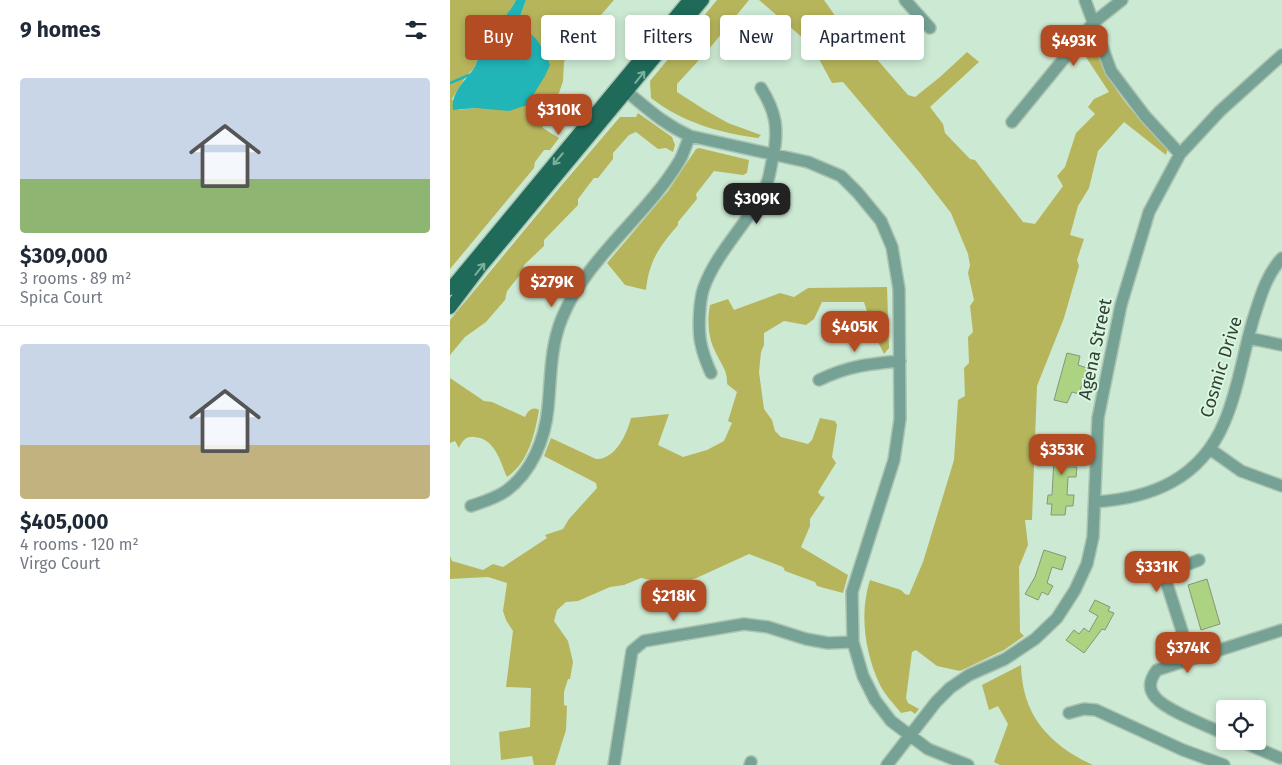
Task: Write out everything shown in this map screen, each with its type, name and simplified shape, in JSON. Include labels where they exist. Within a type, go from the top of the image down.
[{"type":"main road","points":[[450,308],[623,89],[689,0]]},
{"type":"main road","points":[[450,289],[623,89],[703,0]]},
{"type":"street","points":[[905,0],[930,28]]},
{"type":"street","points":[[1085,0],[1111,71],[1145,116],[1180,154]]},
{"type":"street","points":[[1012,122],[1093,23],[1122,0]]},
{"type":"street","name":"Agena Street","points":[[888,765],[936,702],[950,688],[969,675],[1005,659],[1028,644],[1057,618],[1075,590],[1087,564],[1093,537],[1098,418],[1122,305],[1149,212],[1180,154],[1220,111],[1280,62]]},
{"type":"street","points":[[710,373],[701,343],[700,314],[703,289],[714,266],[754,207],[767,182],[774,154],[776,139],[775,120],[771,103],[761,88]]},
{"type":"street","points":[[623,89],[652,114],[690,136],[808,162],[841,176],[858,192],[881,221],[892,247],[899,288],[900,420],[895,452],[853,588],[853,642],[863,676],[875,700],[891,722],[928,749],[968,765]]},
{"type":"street","points":[[471,506],[505,492],[521,478],[530,465],[545,428],[553,347],[561,319],[576,289],[594,265],[663,184],[681,159],[690,136]]},
{"type":"street","name":"Cosmic Drive","points":[[1095,502],[1141,496],[1164,487],[1191,469],[1210,449],[1224,423],[1264,288],[1282,258]]},
{"type":"street","points":[[1248,338],[1282,345]]},
{"type":"street","points":[[819,380],[838,371],[858,365],[900,361]]},
{"type":"street","points":[[1210,449],[1241,471],[1282,486]]},
{"type":"street","points":[[1190,659],[1166,578],[1168,572],[1199,560]]},
{"type":"street","points":[[614,765],[632,651],[644,641],[744,624],[768,627],[806,639],[828,643],[853,642]]},
{"type":"street","points":[[1216,730],[1171,708],[1156,698],[1150,685],[1151,677],[1157,670],[1282,630]]},
{"type":"street","points":[[1069,714],[1084,709],[1096,710],[1183,750],[1224,765]]},
{"type":"street","points":[[1258,750],[1280,761]]},
{"type":"shaded area","points":[[450,0],[516,0],[507,15],[465,15],[465,60],[477,60],[474,69],[467,75],[452,99],[458,110],[492,108],[520,60],[531,60],[531,42],[534,37],[531,34],[531,15],[520,15],[526,0],[614,0],[601,15],[541,15],[541,60],[565,60],[563,81],[559,93],[545,109],[542,119],[543,128],[559,138],[550,150],[544,150],[535,162],[534,168],[450,269]]},
{"type":"shaded area","points":[[717,0],[749,0],[737,15],[720,15],[720,36],[710,48],[710,15],[705,15]]},
{"type":"shaded area","points":[[759,0],[824,0],[835,15],[801,15],[801,36],[791,28],[791,15],[776,15]]},
{"type":"shaded area","points":[[1083,41],[1088,43],[1093,49],[1116,90],[1126,103],[1135,114],[1159,134],[1167,145],[1166,155],[1124,122],[1098,151],[1089,188],[1078,206],[1070,235],[1084,239],[1077,260],[1079,266],[1064,318],[1037,386],[1032,520],[1025,520],[1028,545],[1019,567],[1020,632],[1024,636],[1004,650],[960,671],[937,666],[916,650],[912,652],[906,698],[908,703],[919,709],[915,714],[911,711],[901,713],[880,685],[867,647],[864,620],[865,606],[870,580],[901,590],[909,595],[923,562],[954,460],[958,400],[965,396],[964,368],[969,363],[968,337],[973,332],[970,306],[974,300],[968,273],[970,265],[968,254],[951,213],[920,173],[843,82],[832,83],[820,60],[878,60],[908,95],[915,97],[967,52],[979,62],[930,107],[943,124],[945,133],[970,159],[975,160],[1023,222],[1035,224],[1063,186],[1057,176],[1065,167],[1076,133],[1095,114],[1088,107],[1094,99],[1109,92],[1078,45]]},
{"type":"shaded area","points":[[667,60],[699,60],[677,84],[677,92],[728,123],[761,135],[758,138],[729,133],[701,125],[675,114],[651,98],[650,81]]},
{"type":"shaded area","points":[[638,113],[672,137],[675,145],[673,152],[666,148],[658,149],[636,132],[629,135],[613,153],[613,159],[598,178],[594,178],[578,199],[578,205],[544,240],[544,246],[524,265],[523,271],[507,291],[505,300],[486,322],[465,337],[450,355],[450,320],[620,117],[636,117]]},
{"type":"shaded area","points":[[699,148],[749,160],[747,173],[743,175],[714,171],[696,194],[697,199],[665,240],[652,262],[646,290],[625,285],[607,263],[668,191],[696,149]]},
{"type":"shaded area","points":[[887,287],[889,348],[884,354],[875,336],[864,302],[822,302],[814,319],[806,325],[784,321],[764,333],[764,345],[761,352],[759,372],[764,409],[772,420],[775,431],[781,437],[808,444],[812,440],[820,418],[835,421],[837,425],[832,457],[836,463],[818,492],[821,496],[825,497],[810,519],[810,526],[801,547],[848,575],[843,593],[817,586],[815,582],[785,571],[783,567],[749,554],[692,580],[659,582],[641,578],[624,585],[610,587],[578,601],[566,602],[557,610],[554,621],[568,641],[573,662],[570,679],[568,679],[564,692],[564,705],[567,706],[566,730],[555,765],[534,765],[532,756],[501,760],[499,732],[530,727],[531,688],[506,687],[513,631],[503,611],[507,583],[488,577],[450,579],[450,556],[452,561],[483,570],[493,564],[503,567],[547,538],[545,535],[563,529],[569,519],[597,488],[596,483],[544,456],[551,438],[596,459],[603,458],[614,451],[619,445],[627,431],[631,418],[669,414],[658,445],[683,457],[707,450],[724,441],[732,423],[728,421],[737,392],[727,384],[725,371],[711,340],[708,322],[710,305],[728,299],[734,310],[780,293],[794,297],[808,288]]},
{"type":"shaded area","points":[[450,378],[484,401],[492,402],[525,417],[530,410],[539,410],[533,438],[525,456],[507,477],[496,451],[487,441],[481,438],[469,437],[463,441],[459,448],[455,441],[450,443]]},
{"type":"shaded area","points":[[1021,665],[1026,699],[1041,726],[1063,748],[1093,765],[1000,765],[994,762],[1008,724],[998,706],[989,710],[982,685]]},
{"type":"water","points":[[516,0],[526,0],[520,15],[506,15]]},
{"type":"water","points":[[531,34],[541,46],[541,60],[548,60],[550,65],[527,105],[509,111],[476,108],[453,110],[458,88],[474,68],[477,60],[531,60]]},
{"type":"building","points":[[1067,353],[1080,356],[1078,365],[1087,368],[1079,394],[1072,392],[1067,403],[1054,400]]},
{"type":"building","points":[[1059,437],[1076,439],[1076,451],[1065,450],[1064,467],[1077,467],[1076,477],[1068,477],[1067,495],[1074,495],[1073,506],[1066,506],[1065,515],[1051,515],[1052,504],[1047,504],[1048,495],[1052,495],[1054,459],[1051,459],[1053,440],[1059,440]]},
{"type":"building","points":[[1044,550],[1066,557],[1062,570],[1052,567],[1047,583],[1053,586],[1048,595],[1042,592],[1038,600],[1025,594],[1035,577]]},
{"type":"building","points":[[1207,579],[1220,624],[1201,630],[1188,585]]},
{"type":"building","points":[[1095,600],[1110,607],[1108,611],[1114,613],[1105,630],[1102,629],[1084,653],[1066,640],[1074,630],[1079,634],[1084,628],[1089,632],[1098,616],[1089,611]]},
{"type":"waterway","points":[[450,83],[469,75]]}]
